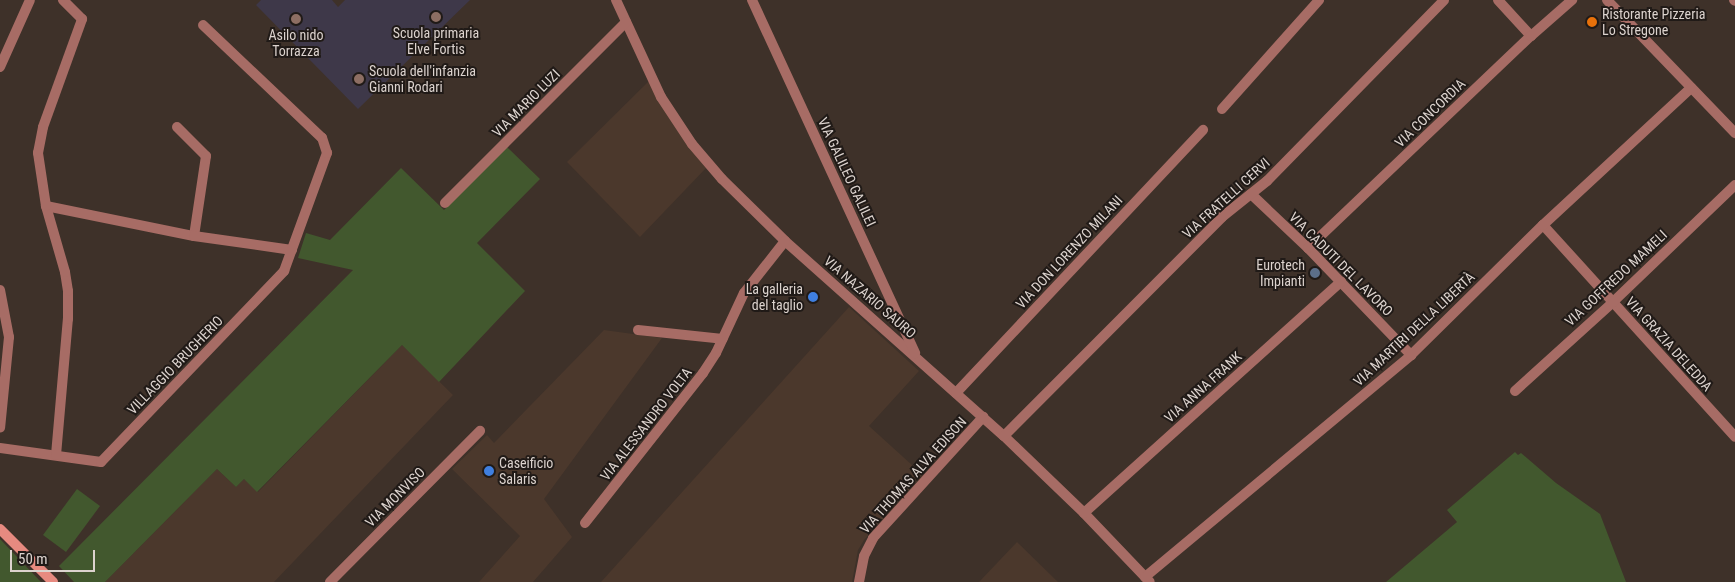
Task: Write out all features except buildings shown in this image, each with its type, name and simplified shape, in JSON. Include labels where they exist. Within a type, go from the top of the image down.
[{"type":"main road","points":[[0,529],[53,582]]},
{"type":"street","points":[[0,67],[30,0]]},
{"type":"street","points":[[56,455],[68,319],[68,291],[65,272],[46,206],[38,153],[43,127],[82,18],[63,0]]},
{"type":"street","name":"VIA NAZARIO SAURO","points":[[616,0],[651,77],[681,129],[722,179],[784,241],[1004,436],[1084,513],[1148,580]]},
{"type":"street","name":"VIA GALILEO GALILEI","points":[[752,0],[916,356]]},
{"type":"street","points":[[1222,109],[1320,0]]},
{"type":"street","name":"VIA FRATELLI CERVI","points":[[1004,436],[1222,217],[1267,181],[1444,0]]},
{"type":"street","points":[[1498,0],[1531,36]]},
{"type":"street","name":"VIA CONCORDIA","points":[[1308,248],[1531,36],[1572,0]]},
{"type":"street","points":[[1607,0],[1735,133]]},
{"type":"street","name":"VIA MARIO LUZI","points":[[445,203],[626,22]]},
{"type":"street","name":"VILLAGGIO BRUGHERIO","points":[[0,448],[101,462],[284,271],[327,153],[322,138],[202,25]]},
{"type":"street","name":"VIA MARTIRI DELLA LIBERTÀ","points":[[1148,580],[1411,355],[1542,225],[1691,88]]},
{"type":"street","points":[[177,127],[206,156],[194,236]]},
{"type":"street","name":"VIA DON LORENZO MILANI","points":[[956,393],[1203,130]]},
{"type":"street","name":"VIA GOFFREDO MAMELI","points":[[1515,390],[1613,302],[1735,185]]},
{"type":"street","name":"VIA CADUTI DEL LAVORO","points":[[1250,194],[1308,248],[1411,355]]},
{"type":"street","points":[[46,206],[194,236],[292,250]]},
{"type":"street","name":"VIA GRAZIA DELEDDA","points":[[1542,225],[1735,437]]},
{"type":"street","name":"VIA ALESSANDRO VOLTA","points":[[585,523],[703,373],[723,339],[744,293],[784,241]]},
{"type":"street","name":"VIA ANNA FRANK","points":[[1084,513],[1341,282]]},
{"type":"street","points":[[0,290],[8,337],[0,428]]},
{"type":"street","points":[[638,330],[723,339]]},
{"type":"street","name":"VIA THOMAS ALVA EDISON","points":[[859,582],[864,556],[873,538],[983,417]]},
{"type":"street","name":"VIA MONVISO","points":[[330,582],[480,432]]},
{"type":"shaded area","name":"Scuola dell'infanzia Gianni Rodari","points":[[261,0],[332,0],[338,7],[345,0],[470,0],[358,109],[256,5]]},
{"type":"shaded area","points":[[650,80],[707,167],[640,237],[567,162]]},
{"type":"shaded area","points":[[849,307],[919,371],[869,426],[923,475],[864,540],[858,550],[852,582],[601,582]]},
{"type":"shaded area","points":[[604,330],[662,338],[544,499],[572,537],[533,582],[479,582],[520,536],[452,469],[487,435],[494,443]]},
{"type":"shaded area","points":[[402,345],[453,395],[274,582],[105,582],[217,469],[236,487],[244,479],[258,492]]},
{"type":"shaded area","points":[[1017,542],[1058,582],[979,582]]},
{"type":"green space","points":[[507,147],[540,179],[477,243],[525,291],[439,382],[402,345],[257,492],[244,479],[236,487],[217,469],[105,582],[74,582],[59,566],[353,270],[298,258],[306,233],[330,240],[401,168],[444,210]]},
{"type":"green space","points":[[1515,452],[1518,455],[1521,453],[1556,483],[1600,514],[1626,582],[1386,582],[1457,522],[1447,510]]},
{"type":"green space","points":[[77,489],[100,506],[66,552],[43,535]]},
{"type":"green space","points":[[0,539],[41,582],[0,582]]},
{"type":"place","name":"Scuola primaria Elve Fortis","points":[[436,17]]},
{"type":"place","name":"Asilo nido Torrazza","points":[[296,19]]},
{"type":"place","name":"Ristorante Pizzeria Lo Stregone","points":[[1592,22]]},
{"type":"place","name":"Scuola dell'infanzia Gianni Rodari","points":[[359,79]]},
{"type":"place","name":"Eurotech Impianti","points":[[1315,273]]},
{"type":"place","name":"La galleria del taglio","points":[[813,297]]},
{"type":"place","name":"Caseificio Salaris","points":[[489,471]]}]
